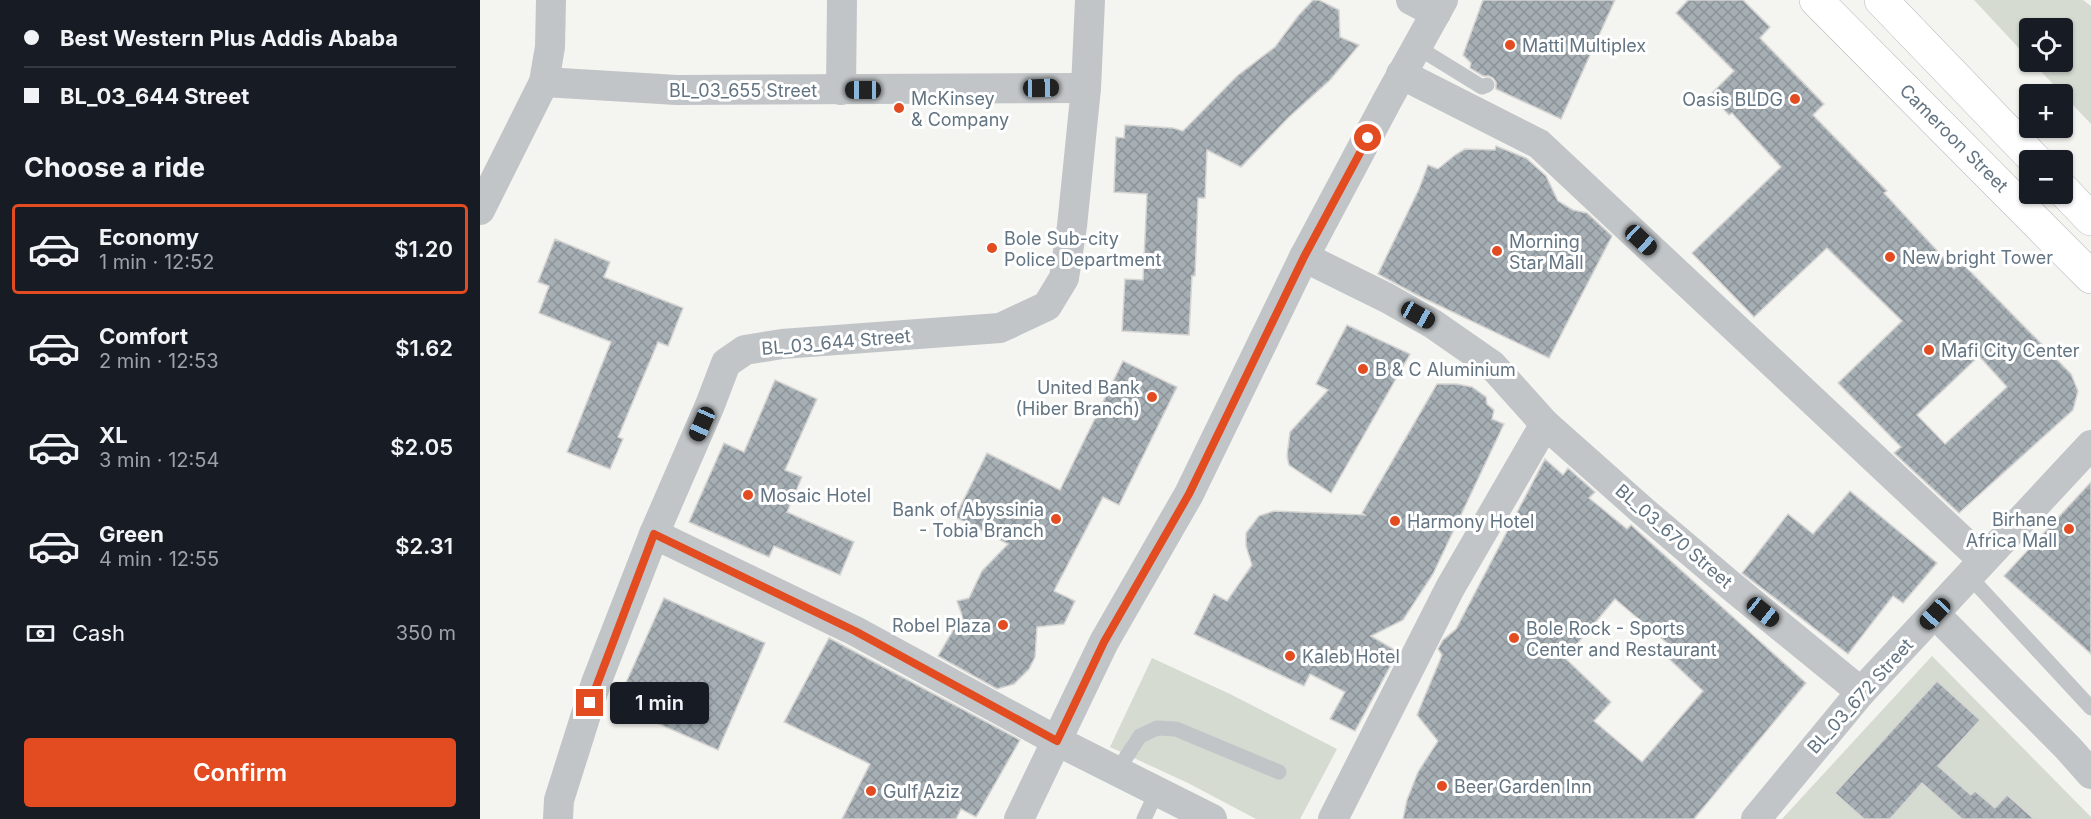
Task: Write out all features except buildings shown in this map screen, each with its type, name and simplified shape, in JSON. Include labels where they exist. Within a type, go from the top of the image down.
[{"type":"main road","name":"Cameroon Street","points":[[1816,0],[2091,277]]},
{"type":"main road","points":[[1881,0],[2025,150]]},
{"type":"main road","points":[[2073,200],[2091,219]]},
{"type":"street","points":[[480,210],[544,82],[550,47],[551,0]]},
{"type":"street","points":[[841,90],[842,0]]},
{"type":"street","name":"BL_03_644 Street","points":[[558,819],[560,800],[596,683],[654,534],[726,363],[745,350],[782,344],[1000,328],[1047,306],[1064,278],[1072,226],[1086,87],[1090,0]]},
{"type":"street","points":[[1019,819],[1104,642],[1189,494],[1304,257],[1417,47],[1430,4]]},
{"type":"street","points":[[1401,74],[1539,144],[1976,568]]},
{"type":"street","name":"BL_03_655 Street","points":[[544,82],[677,90],[1086,87]]},
{"type":"street","name":"BL_03_670 Street","points":[[1304,257],[1387,298],[1433,324],[1492,365],[1545,424],[1730,585],[1862,692]]},
{"type":"street","points":[[1333,819],[1450,588],[1545,424]]},
{"type":"street","name":"BL_03_672 Street","points":[[1756,819],[1862,692],[2091,445]]},
{"type":"street","points":[[654,534],[855,631],[1057,741],[1212,819]]},
{"type":"street","points":[[1935,614],[2091,774]]},
{"type":"lane","points":[[1417,47],[1482,87],[1487,85]]},
{"type":"lane","points":[[1976,568],[2091,708]]},
{"type":"lane","points":[[1117,771],[1140,736],[1157,728],[1176,729],[1280,771]]},
{"type":"lane","points":[[1144,819],[1157,791]]},
{"type":"shaded area","points":[[1974,0],[2083,0],[2091,6],[2091,124],[2073,105],[2073,84],[2053,84],[2042,72],[2073,72],[2073,18],[2019,18],[2019,48]]},
{"type":"shaded area","points":[[1932,656],[2091,817],[2091,819],[1782,819]]},
{"type":"shaded area","points":[[1152,658],[1230,694],[1337,749],[1300,819],[1256,819],[1188,783],[1110,747]]},
{"type":"place","name":"Matti Multiplex","points":[[1510,45]]},
{"type":"place","name":"Oasis BLDG","points":[[1795,99]]},
{"type":"place","name":"McKinsey & Company","points":[[899,108]]},
{"type":"place","name":"Bole Sub-city Police Department","points":[[992,248]]},
{"type":"place","name":"Morning Star Mall","points":[[1497,251]]},
{"type":"place","name":"New bright Tower","points":[[1890,257]]},
{"type":"place","name":"Mafi City Center","points":[[1929,350]]},
{"type":"place","name":"B & C Aluminium","points":[[1363,369]]},
{"type":"place","name":"United Bank (Hiber Branch)","points":[[1152,397]]},
{"type":"place","name":"Mosaic Hotel","points":[[748,495]]},
{"type":"place","name":"Bank of Abyssinia - Tobia Branch","points":[[1056,519]]},
{"type":"place","name":"Harmony Hotel","points":[[1395,521]]},
{"type":"place","name":"Birhane Africa Mall","points":[[2069,529]]},
{"type":"place","name":"Robel Plaza","points":[[1003,625]]},
{"type":"place","name":"Bole Rock - Sports Center and Restaurant","points":[[1514,638]]},
{"type":"place","name":"Kaleb Hotel","points":[[1290,656]]},
{"type":"place","name":"Beer Garden Inn","points":[[1442,786]]},
{"type":"place","name":"Gulf Aziz","points":[[871,791]]},
{"type":"route","points":[[590,703],[654,534],[855,631],[1057,741],[1104,642],[1189,494],[1304,257],[1368,138]]}]
